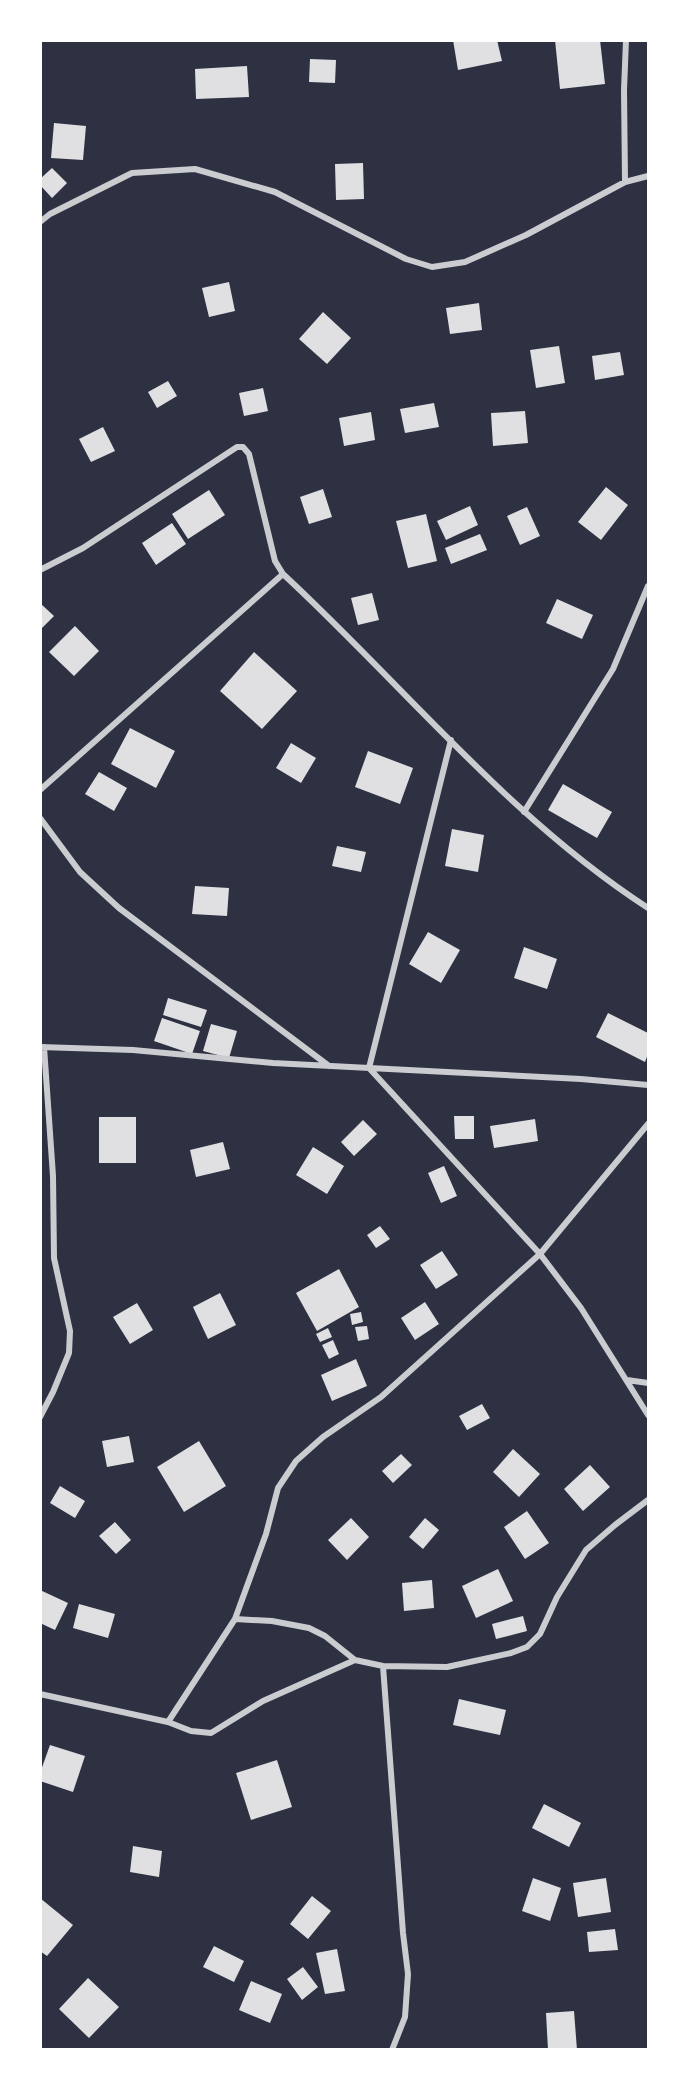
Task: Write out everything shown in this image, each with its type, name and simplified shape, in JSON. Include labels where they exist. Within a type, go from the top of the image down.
[{"type":"street","points":[[625,182],[626,40]]},
{"type":"street","points":[[40,222],[50,214],[132,173],[195,170],[275,192],[406,259],[432,267],[465,262],[516,240],[625,182],[648,176]]},
{"type":"street","points":[[40,570],[82,548],[237,447],[243,447],[249,454],[276,561],[283,574],[524,812],[622,891],[648,908]]},
{"type":"street","points":[[40,790],[283,574]]},
{"type":"street","points":[[524,812],[613,669],[648,586]]},
{"type":"street","points":[[369,1068],[451,740]]},
{"type":"street","points":[[40,818],[80,873],[119,908],[330,1066]]},
{"type":"street","points":[[40,1417],[69,1353],[70,1331],[54,1258],[53,1176],[42,1047],[133,1050],[273,1063],[581,1079],[648,1085]]},
{"type":"street","points":[[369,1068],[540,1254],[581,1308],[648,1415]]},
{"type":"street","points":[[168,1722],[235,1619],[266,1534],[278,1488],[296,1461],[323,1437],[381,1397],[540,1254],[648,1124]]},
{"type":"street","points":[[627,1380],[648,1383]]},
{"type":"street","points":[[235,1619],[272,1621],[309,1628],[325,1635],[355,1660],[383,1666],[447,1667],[511,1653],[527,1647],[540,1634],[557,1597],[586,1550],[648,1500]]},
{"type":"street","points":[[40,1694],[168,1722],[191,1731],[211,1732],[263,1701],[355,1660]]},
{"type":"street","points":[[383,1666],[408,1974],[405,2017],[392,2049]]},
{"type":"building","points":[[453,40],[497,40],[502,61],[458,70]]},
{"type":"building","points":[[555,40],[600,40],[605,84],[560,89]]},
{"type":"building","points":[[310,59],[336,60],[335,83],[309,82]]},
{"type":"building","points":[[247,66],[249,97],[196,99],[195,69]]},
{"type":"building","points":[[54,123],[86,126],[83,160],[51,158]]},
{"type":"building","points":[[363,163],[364,199],[336,200],[335,164]]},
{"type":"building","points":[[52,168],[67,183],[52,198],[40,185],[40,179]]},
{"type":"building","points":[[229,282],[235,311],[209,317],[202,288]]},
{"type":"building","points":[[479,303],[482,330],[450,334],[446,308]]},
{"type":"building","points":[[323,312],[351,338],[327,364],[299,339]]},
{"type":"building","points":[[559,346],[565,383],[536,388],[530,350]]},
{"type":"building","points":[[620,352],[624,375],[595,380],[592,356]]},
{"type":"building","points":[[168,381],[177,396],[157,408],[148,392]]},
{"type":"building","points":[[263,388],[268,411],[244,416],[239,393]]},
{"type":"building","points":[[434,403],[439,427],[405,433],[400,409]]},
{"type":"building","points":[[525,411],[528,443],[493,446],[491,413]]},
{"type":"building","points":[[371,412],[375,440],[344,446],[339,418]]},
{"type":"building","points":[[103,427],[115,451],[91,462],[79,439]]},
{"type":"building","points":[[606,487],[628,505],[601,540],[578,522]]},
{"type":"building","points":[[323,489],[332,517],[309,524],[300,497]]},
{"type":"building","points":[[209,490],[225,515],[188,539],[172,514]]},
{"type":"building","points":[[470,506],[478,525],[446,540],[437,521]]},
{"type":"building","points":[[527,507],[540,536],[520,545],[507,516]]},
{"type":"building","points":[[426,514],[437,561],[408,568],[396,521]]},
{"type":"building","points":[[172,523],[186,544],[156,565],[142,543]]},
{"type":"building","points":[[480,534],[487,550],[451,564],[445,548]]},
{"type":"building","points":[[372,593],[379,620],[358,625],[351,598]]},
{"type":"building","points":[[557,599],[593,615],[582,639],[546,623]]},
{"type":"building","points":[[40,603],[54,616],[40,630]]},
{"type":"building","points":[[75,626],[99,651],[74,676],[49,652]]},
{"type":"building","points":[[254,652],[297,691],[262,729],[220,691]]},
{"type":"building","points":[[130,728],[175,751],[156,788],[111,764]]},
{"type":"building","points":[[291,743],[316,758],[301,783],[276,768]]},
{"type":"building","points":[[368,751],[413,768],[400,804],[355,787]]},
{"type":"building","points":[[99,772],[127,788],[114,811],[85,794]]},
{"type":"building","points":[[563,784],[612,812],[597,838],[548,810]]},
{"type":"building","points":[[452,829],[484,835],[478,872],[445,866]]},
{"type":"building","points":[[337,846],[366,852],[361,872],[332,866]]},
{"type":"building","points":[[195,886],[229,888],[227,916],[192,914]]},
{"type":"building","points":[[428,932],[460,950],[441,983],[409,964]]},
{"type":"building","points":[[524,947],[557,959],[547,989],[514,978]]},
{"type":"building","points":[[168,998],[207,1010],[201,1027],[163,1015]]},
{"type":"building","points":[[608,1013],[648,1033],[648,1054],[645,1062],[596,1037]]},
{"type":"building","points":[[162,1018],[200,1031],[192,1054],[154,1041]]},
{"type":"building","points":[[211,1024],[237,1031],[229,1058],[203,1051]]},
{"type":"building","points":[[454,1116],[474,1116],[474,1139],[455,1139]]},
{"type":"building","points":[[99,1117],[136,1117],[136,1163],[99,1163]]},
{"type":"building","points":[[535,1119],[538,1141],[494,1148],[490,1126]]},
{"type":"building","points":[[363,1120],[377,1134],[354,1156],[341,1142]]},
{"type":"building","points":[[223,1142],[230,1169],[196,1177],[190,1150]]},
{"type":"building","points":[[313,1147],[344,1166],[327,1194],[296,1175]]},
{"type":"building","points":[[444,1166],[457,1196],[441,1203],[428,1173]]},
{"type":"building","points":[[380,1226],[390,1239],[376,1248],[367,1235]]},
{"type":"building","points":[[442,1251],[458,1275],[436,1289],[420,1265]]},
{"type":"building","points":[[339,1269],[359,1307],[317,1331],[296,1293]]},
{"type":"building","points":[[220,1293],[236,1325],[208,1339],[193,1307]]},
{"type":"building","points":[[425,1302],[439,1324],[415,1340],[401,1318]]},
{"type":"building","points":[[137,1303],[153,1330],[130,1344],[113,1317]]},
{"type":"building","points":[[361,1312],[363,1322],[352,1325],[350,1314]]},
{"type":"building","points":[[367,1326],[369,1339],[358,1341],[355,1327]]},
{"type":"building","points":[[328,1328],[332,1337],[320,1342],[316,1334]]},
{"type":"building","points":[[333,1340],[339,1354],[329,1359],[322,1345]]},
{"type":"building","points":[[356,1359],[367,1386],[332,1401],[321,1375]]},
{"type":"building","points":[[482,1404],[490,1418],[467,1430],[459,1416]]},
{"type":"building","points":[[129,1436],[134,1462],[107,1467],[102,1441]]},
{"type":"building","points":[[199,1441],[226,1486],[184,1512],[157,1467]]},
{"type":"building","points":[[513,1449],[540,1474],[519,1497],[493,1472]]},
{"type":"building","points":[[401,1454],[412,1465],[393,1483],[382,1471]]},
{"type":"building","points":[[590,1465],[610,1487],[583,1511],[564,1489]]},
{"type":"building","points":[[60,1486],[85,1501],[75,1518],[50,1503]]},
{"type":"building","points":[[527,1511],[549,1543],[525,1559],[504,1527]]},
{"type":"building","points":[[351,1518],[369,1537],[347,1560],[328,1540]]},
{"type":"building","points":[[425,1518],[439,1530],[423,1549],[409,1537]]},
{"type":"building","points":[[115,1522],[131,1540],[116,1554],[99,1536]]},
{"type":"building","points":[[498,1569],[513,1601],[476,1618],[462,1586]]},
{"type":"building","points":[[432,1580],[434,1608],[404,1611],[402,1583]]},
{"type":"building","points":[[40,1590],[68,1603],[55,1630],[40,1623]]},
{"type":"building","points":[[79,1604],[115,1614],[108,1638],[73,1628]]},
{"type":"building","points":[[523,1616],[527,1631],[496,1639],[492,1624]]},
{"type":"building","points":[[459,1699],[506,1710],[500,1735],[453,1725]]},
{"type":"building","points":[[50,1745],[85,1756],[73,1792],[40,1781],[40,1773]]},
{"type":"building","points":[[277,1760],[292,1807],[251,1820],[236,1773]]},
{"type":"building","points":[[544,1804],[581,1823],[569,1847],[532,1828]]},
{"type":"building","points":[[133,1846],[162,1851],[159,1877],[130,1872]]},
{"type":"building","points":[[533,1878],[561,1888],[550,1921],[522,1911]]},
{"type":"building","points":[[606,1878],[611,1912],[578,1917],[573,1883]]},
{"type":"building","points":[[312,1896],[331,1911],[308,1939],[290,1924]]},
{"type":"building","points":[[40,1898],[73,1925],[47,1956],[40,1951]]},
{"type":"building","points":[[615,1929],[618,1950],[589,1952],[587,1932]]},
{"type":"building","points":[[214,1946],[244,1961],[234,1982],[203,1967]]},
{"type":"building","points":[[337,1949],[345,1991],[325,1994],[316,1953]]},
{"type":"building","points":[[303,1967],[318,1987],[302,2000],[287,1979]]},
{"type":"building","points":[[88,1978],[119,2007],[89,2038],[59,2009]]},
{"type":"building","points":[[251,1981],[282,1994],[270,2023],[239,2010]]},
{"type":"building","points":[[574,2011],[577,2050],[548,2050],[546,2013]]}]
